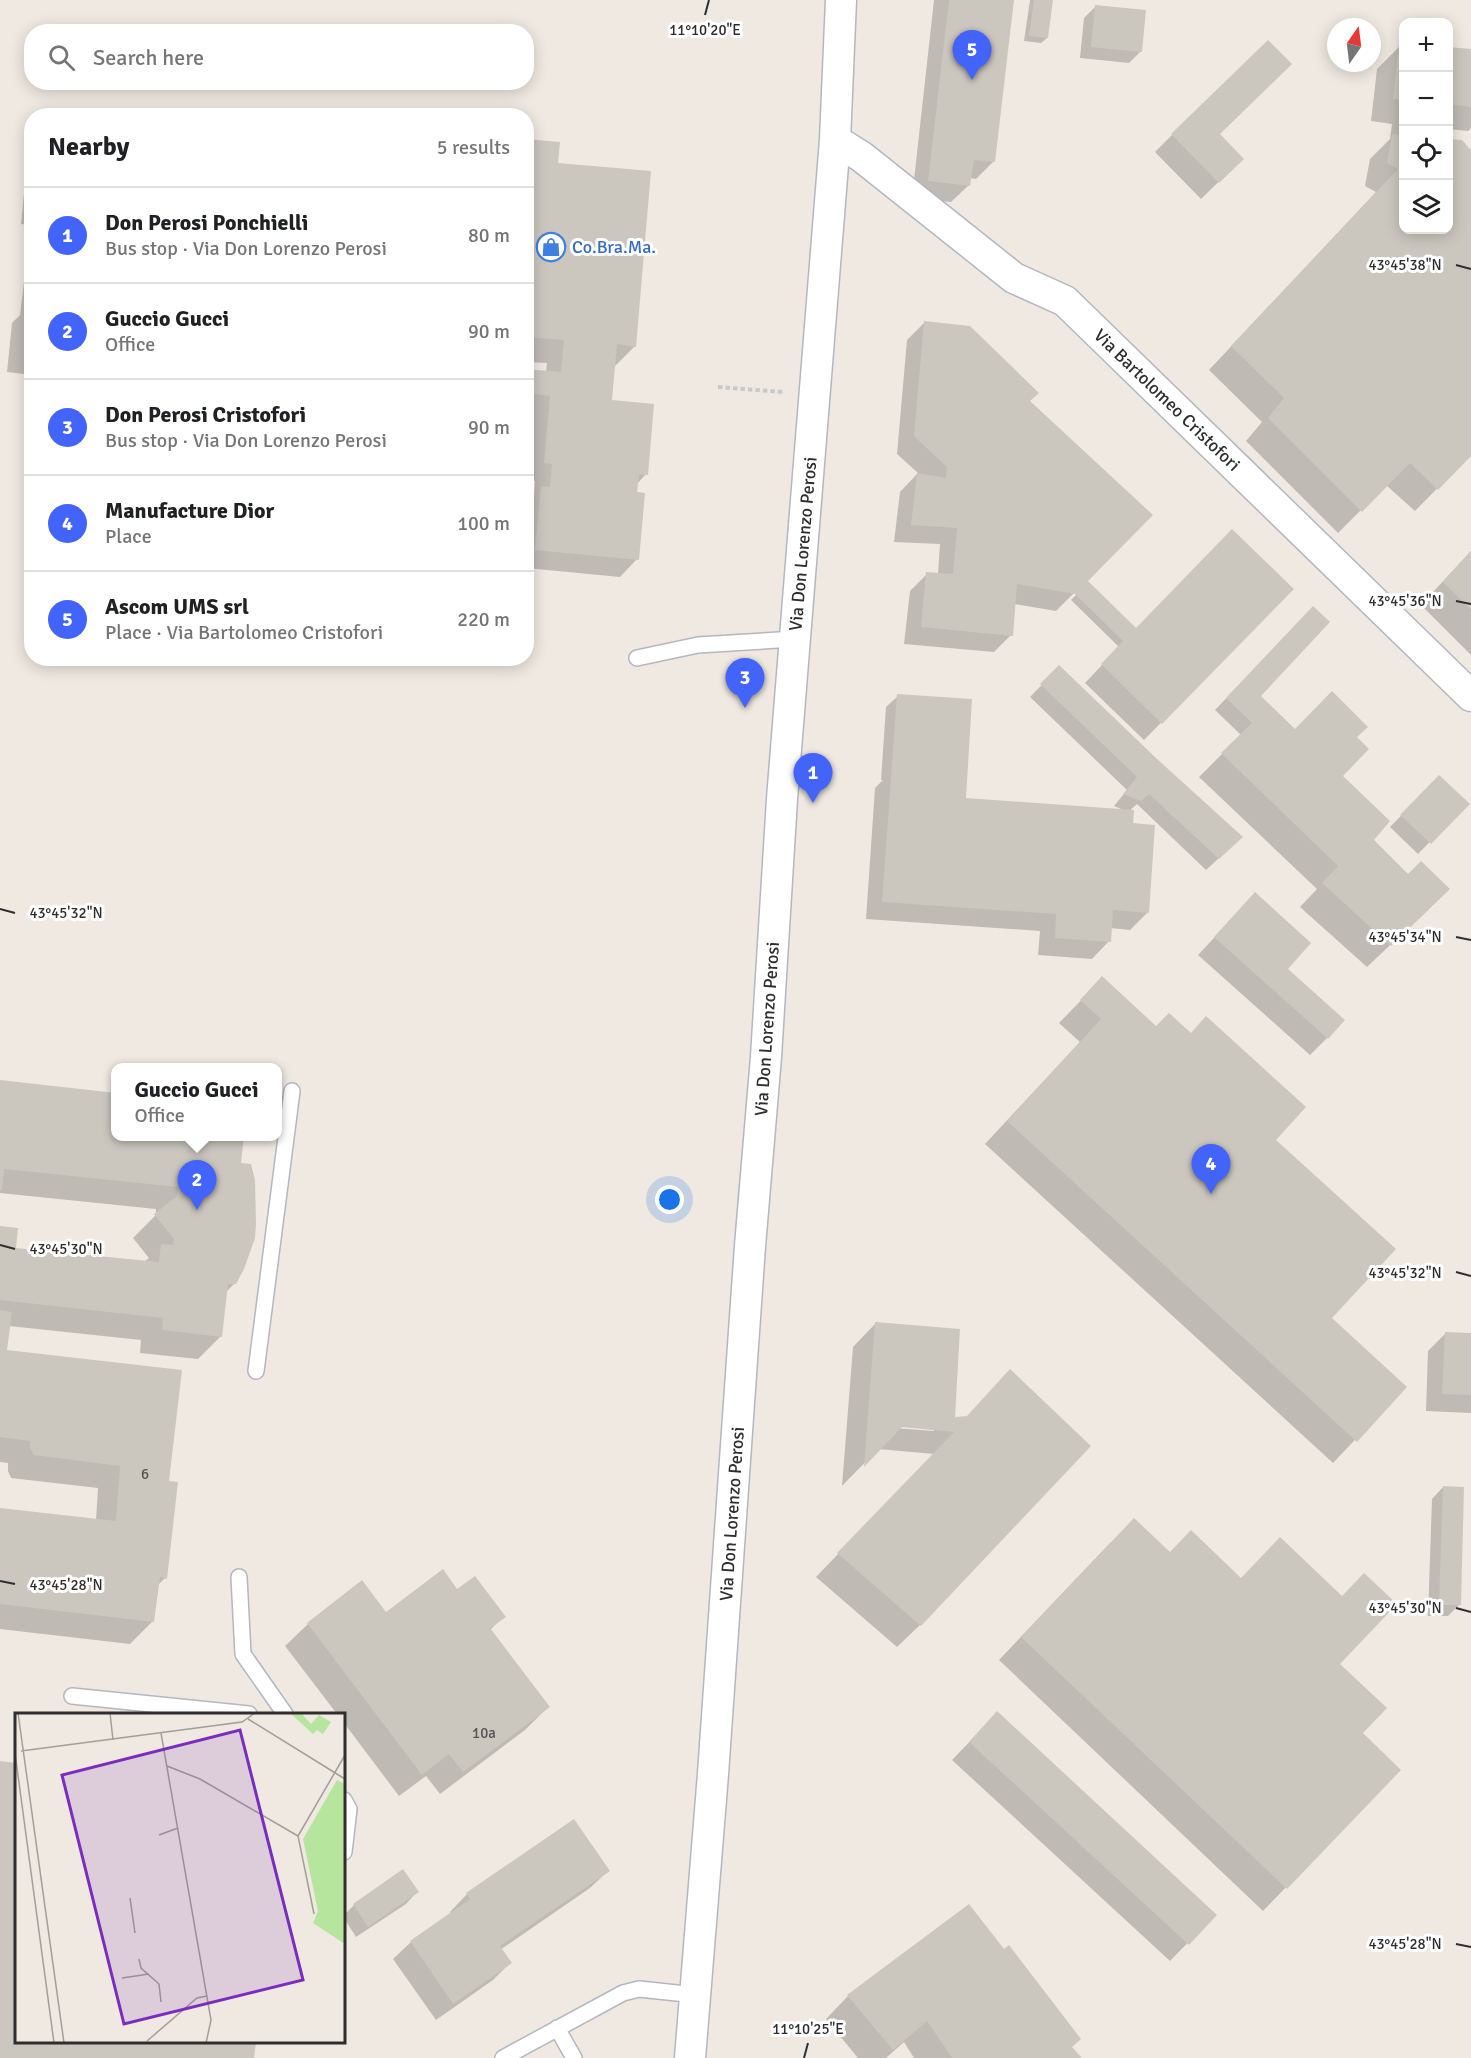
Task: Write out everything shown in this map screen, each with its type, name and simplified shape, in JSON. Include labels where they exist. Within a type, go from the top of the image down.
[{"type":"street","name":"Via Don Lorenzo Perosi","points":[[690,2058],[795,639],[835,140],[841,0]]},
{"type":"street","name":"Via Bartolomeo Cristofori","points":[[835,140],[862,157],[1014,278],[1065,301],[1471,696]]},
{"type":"lane","points":[[638,658],[698,645],[795,639]]},
{"type":"lane","points":[[256,1371],[292,1091]]},
{"type":"lane","points":[[239,1577],[243,1654],[284,1713]]},
{"type":"lane","points":[[72,1696],[239,1713]]},
{"type":"lane","points":[[345,1802],[349,1809],[345,1843]]},
{"type":"lane","points":[[503,2058],[612,1997],[632,1990],[696,1995]]},
{"type":"lane","points":[[557,2028],[574,2058]]},
{"type":"path","points":[[718,387],[815,394]]},
{"type":"building","points":[[949,0],[1014,0],[995,162],[974,160],[970,186],[928,181]]},
{"type":"building","points":[[1034,0],[1053,0],[1048,38],[1029,36]]},
{"type":"building","points":[[1095,5],[1146,10],[1142,52],[1091,47]]},
{"type":"building","points":[[1268,40],[1292,64],[1220,134],[1244,159],[1219,183],[1171,134]]},
{"type":"building","points":[[1399,44],[1399,100],[1393,99]]},
{"type":"building","points":[[1453,47],[1471,49],[1471,107],[1453,105]]},
{"type":"building","points":[[1392,134],[1399,135],[1399,234],[1453,234],[1453,139],[1462,140],[1471,150],[1471,456],[1438,490],[1410,463],[1362,512],[1268,418],[1284,398],[1231,346],[1398,169],[1387,163]]},
{"type":"building","points":[[534,140],[560,142],[558,163],[651,171],[636,347],[617,344],[612,400],[654,404],[648,475],[639,474],[637,492],[645,493],[639,560],[535,550],[541,486],[550,487],[552,464],[544,463],[550,396],[534,394],[534,370],[561,372],[564,340],[534,338]]},
{"type":"building","points":[[924,321],[970,326],[1039,393],[1030,401],[1153,515],[1088,581],[1136,628],[1232,529],[1294,589],[1162,724],[1101,664],[1123,641],[1075,594],[1017,584],[1013,636],[921,627],[926,572],[953,574],[957,528],[911,525],[917,473],[946,478],[947,467],[914,436]]},
{"type":"building","points":[[1471,551],[1471,610],[1443,582]]},
{"type":"building","points":[[1313,606],[1330,622],[1261,696],[1295,729],[1332,691],[1368,727],[1357,737],[1369,749],[1343,776],[1390,821],[1374,840],[1408,874],[1421,861],[1450,889],[1391,946],[1322,883],[1338,866],[1221,753],[1252,723],[1226,698]]},
{"type":"building","points":[[1059,665],[1243,837],[1219,859],[1149,794],[1141,801],[1123,794],[1137,777],[1040,684]]},
{"type":"building","points":[[897,694],[972,699],[966,798],[1134,810],[1133,823],[1155,825],[1149,913],[1113,910],[1111,942],[1055,938],[1056,914],[882,902]]},
{"type":"building","points":[[1439,775],[1470,804],[1431,844],[1400,815]]},
{"type":"building","points":[[1255,892],[1311,943],[1288,969],[1345,1020],[1328,1039],[1214,937]]},
{"type":"building","points":[[1102,976],[1156,1026],[1169,1013],[1191,1033],[1206,1016],[1306,1107],[1276,1140],[1396,1249],[1332,1318],[1407,1387],[1357,1442],[1007,1121],[1101,1019],[1080,1000]]},
{"type":"building","points":[[0,1080],[111,1092],[111,1141],[243,1141],[241,1163],[251,1164],[255,1180],[255,1238],[236,1284],[228,1284],[222,1337],[162,1330],[163,1318],[0,1300],[0,1226],[18,1228],[16,1248],[159,1262],[161,1244],[173,1245],[174,1239],[154,1214],[177,1196],[178,1187],[4,1169],[2,1190],[0,1190]]},
{"type":"building","points":[[0,1310],[12,1312],[7,1350],[182,1370],[169,1481],[178,1482],[167,1579],[160,1577],[154,1622],[0,1604],[0,1508],[116,1521],[120,1466],[34,1455],[30,1448],[30,1441],[0,1437]]},
{"type":"building","points":[[875,1322],[960,1329],[955,1417],[967,1416],[1010,1369],[1091,1446],[921,1626],[837,1553],[954,1432],[902,1427],[864,1467]]},
{"type":"building","points":[[1445,1332],[1471,1333],[1471,1395],[1442,1394]]},
{"type":"building","points":[[1443,1486],[1464,1487],[1461,1605],[1439,1605]]},
{"type":"building","points":[[1134,1518],[1170,1552],[1191,1530],[1241,1578],[1280,1537],[1342,1596],[1364,1573],[1397,1604],[1340,1664],[1387,1708],[1363,1733],[1401,1770],[1287,1889],[1021,1637]]},
{"type":"building","points":[[443,1569],[457,1589],[475,1576],[506,1617],[490,1628],[550,1707],[463,1772],[449,1754],[422,1775],[307,1623],[362,1580],[386,1612]]},
{"type":"building","points":[[997,1711],[1217,1915],[1189,1945],[969,1742]]},
{"type":"building","points":[[0,1761],[15,1763],[15,2043],[256,2043],[254,2058],[0,2058]]},
{"type":"building","points":[[574,1819],[610,1871],[500,1946],[512,1963],[453,2004],[410,1941],[470,1899],[466,1893]]},
{"type":"building","points":[[403,1869],[419,1892],[368,1927],[353,1904]]},
{"type":"building","points":[[969,1904],[1004,1949],[1009,1945],[1081,2039],[1072,2047],[1082,2058],[952,2058],[927,2021],[893,2050],[847,1995]]},
{"type":"place","name":"Ascom UMS srl","points":[[972,80]]},
{"type":"place","name":"Co.Bra.Ma.","points":[[551,247]]},
{"type":"place","name":"Don Perosi Cristofori","points":[[745,708]]},
{"type":"place","name":"Don Perosi Ponchielli","points":[[813,803]]},
{"type":"place","name":"Manufacture Dior","points":[[1211,1194]]},
{"type":"place","name":"Guccio Gucci","points":[[197,1210]]}]
